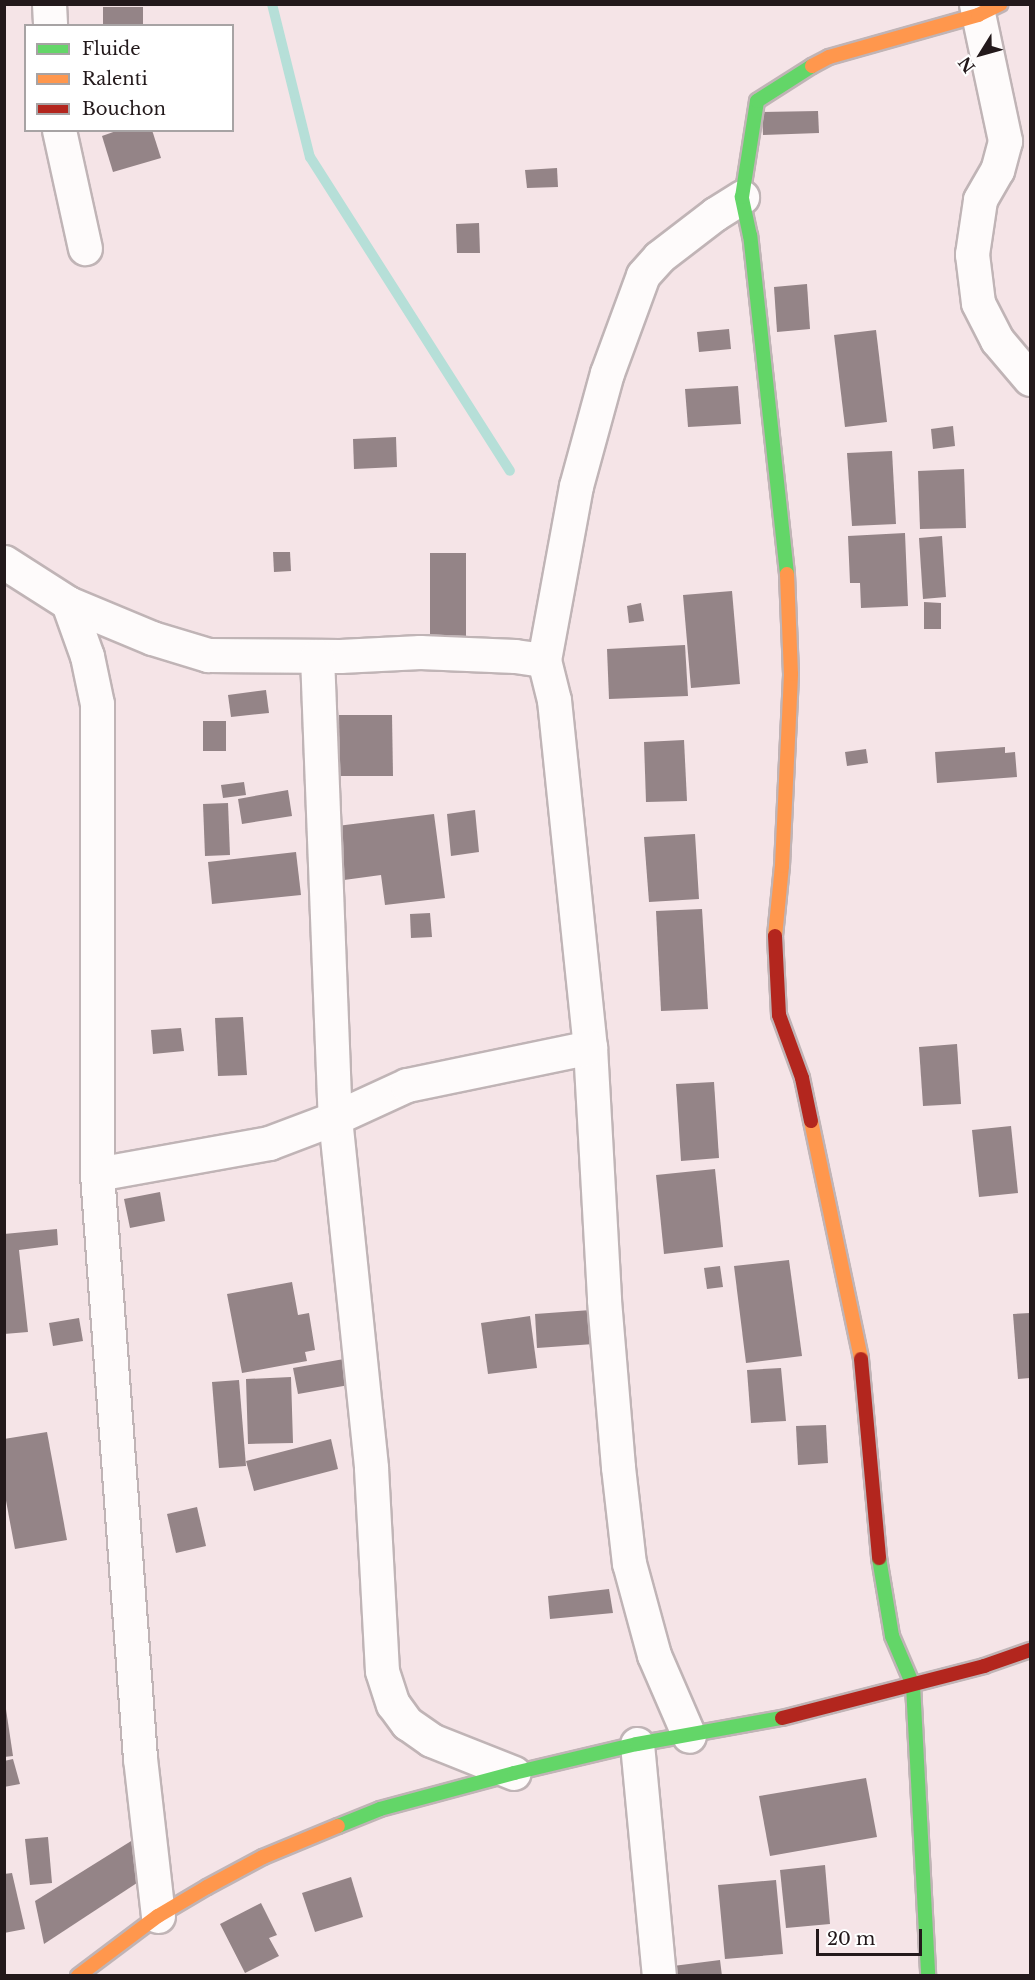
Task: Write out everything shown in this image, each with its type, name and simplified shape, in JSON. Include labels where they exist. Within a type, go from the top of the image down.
[{"type":"street","points":[[49,4],[50,24]]},
{"type":"street","points":[[928,1976],[913,1685],[892,1636],[879,1562],[860,1351],[802,1078],[778,1015],[774,948],[782,866],[790,685],[787,567],[775,445],[760,341],[750,236],[742,197],[757,101],[788,79],[829,57],[985,8],[1005,141],[997,170],[980,200],[972,254],[978,303],[998,340],[1030,379]]},
{"type":"street","points":[[59,132],[85,248]]},
{"type":"street","points":[[689,1736],[654,1655],[629,1563],[618,1467],[604,1300],[590,1047],[554,700],[544,660],[576,486],[607,373],[643,275],[659,256],[742,197]]},
{"type":"street","points":[[4,562],[68,603],[152,638],[208,655],[317,656],[420,652],[515,656],[544,660]]},
{"type":"street","points":[[68,603],[87,656],[97,704],[97,1174],[140,1758],[158,1916]]},
{"type":"street","points":[[317,656],[335,1118],[371,1468],[382,1671],[393,1704],[407,1723],[431,1740],[514,1773]]},
{"type":"street","points":[[97,1174],[269,1143],[335,1118],[407,1085],[590,1047]]},
{"type":"street","points":[[78,1976],[158,1916],[263,1857],[380,1809],[514,1773],[637,1744],[780,1718],[913,1685],[1030,1650]]},
{"type":"street","points":[[637,1744],[659,1976]]},
{"type":"building","points":[[103,7],[143,7],[143,24],[103,24]]},
{"type":"building","points":[[818,111],[819,133],[763,135],[762,112]]},
{"type":"building","points":[[113,132],[153,132],[161,158],[113,172],[102,136]]},
{"type":"building","points":[[557,168],[558,187],[527,188],[525,170]]},
{"type":"building","points":[[479,223],[480,253],[457,253],[456,224]]},
{"type":"building","points":[[807,284],[810,329],[777,332],[774,287]]},
{"type":"building","points":[[729,329],[731,349],[699,352],[697,332]]},
{"type":"building","points":[[876,330],[887,422],[845,427],[834,335]]},
{"type":"building","points":[[738,386],[741,424],[688,427],[685,389]]},
{"type":"building","points":[[953,426],[955,446],[933,449],[931,429]]},
{"type":"building","points":[[396,437],[397,467],[354,469],[353,439]]},
{"type":"building","points":[[892,451],[896,524],[852,526],[847,453]]},
{"type":"building","points":[[964,469],[966,528],[920,529],[918,471]]},
{"type":"building","points":[[905,533],[908,606],[861,608],[860,583],[850,583],[848,536]]},
{"type":"building","points":[[942,536],[946,597],[923,599],[919,538]]},
{"type":"building","points":[[273,552],[290,552],[291,571],[274,572]]},
{"type":"building","points":[[430,553],[466,553],[466,637],[430,637]]},
{"type":"building","points":[[732,591],[740,684],[691,688],[683,595]]},
{"type":"building","points":[[924,602],[941,603],[941,629],[924,629]]},
{"type":"building","points":[[641,603],[644,621],[629,623],[627,606]]},
{"type":"building","points":[[685,645],[688,696],[609,699],[607,649]]},
{"type":"building","points":[[266,690],[269,713],[231,717],[228,695]]},
{"type":"building","points":[[339,715],[392,715],[393,776],[340,776]]},
{"type":"building","points":[[203,721],[226,721],[226,751],[203,751]]},
{"type":"building","points":[[684,740],[687,801],[646,802],[644,742]]},
{"type":"building","points":[[1005,747],[1005,753],[1015,752],[1017,777],[937,783],[935,752]]},
{"type":"building","points":[[866,749],[868,763],[847,766],[845,752]]},
{"type":"building","points":[[244,782],[246,795],[223,798],[221,785]]},
{"type":"building","points":[[288,790],[292,816],[242,824],[238,799]]},
{"type":"building","points":[[228,803],[230,855],[205,856],[203,804]]},
{"type":"building","points":[[475,810],[479,852],[451,856],[447,814]]},
{"type":"building","points":[[434,814],[445,898],[385,905],[381,875],[344,880],[337,826]]},
{"type":"building","points":[[695,834],[699,899],[649,902],[644,837]]},
{"type":"building","points":[[296,852],[301,895],[212,904],[208,862]]},
{"type":"building","points":[[702,909],[708,1009],[661,1011],[656,911]]},
{"type":"building","points":[[430,913],[432,937],[411,938],[410,914]]},
{"type":"building","points":[[243,1017],[247,1075],[218,1076],[215,1018]]},
{"type":"building","points":[[181,1028],[184,1051],[153,1054],[151,1030]]},
{"type":"building","points":[[957,1044],[961,1104],[923,1106],[919,1047]]},
{"type":"building","points":[[714,1082],[719,1158],[681,1161],[676,1084]]},
{"type":"building","points":[[1011,1126],[1018,1193],[979,1197],[972,1130]]},
{"type":"building","points":[[715,1169],[723,1247],[664,1254],[656,1175]]},
{"type":"building","points":[[160,1192],[165,1221],[130,1228],[124,1199]]},
{"type":"building","points":[[57,1229],[58,1245],[19,1250],[28,1332],[4,1334],[4,1234]]},
{"type":"building","points":[[789,1260],[802,1356],[746,1363],[734,1266]]},
{"type":"building","points":[[720,1266],[723,1287],[707,1289],[704,1268]]},
{"type":"building","points":[[292,1282],[298,1315],[309,1313],[315,1350],[305,1352],[307,1361],[242,1373],[227,1294]]},
{"type":"building","points":[[591,1310],[594,1344],[537,1348],[535,1314]]},
{"type":"building","points":[[1030,1313],[1030,1378],[1018,1379],[1013,1314]]},
{"type":"building","points":[[530,1316],[537,1368],[488,1374],[481,1323]]},
{"type":"building","points":[[79,1318],[83,1341],[53,1346],[49,1323]]},
{"type":"building","points":[[344,1359],[349,1385],[298,1394],[293,1368]]},
{"type":"building","points":[[781,1368],[786,1421],[751,1423],[747,1370]]},
{"type":"building","points":[[291,1377],[293,1443],[248,1444],[246,1379]]},
{"type":"building","points":[[239,1380],[246,1466],[219,1468],[212,1382]]},
{"type":"building","points":[[826,1425],[828,1463],[798,1465],[796,1426]]},
{"type":"building","points":[[47,1432],[67,1540],[15,1549],[4,1490],[4,1439]]},
{"type":"building","points":[[331,1439],[338,1469],[254,1491],[246,1461]]},
{"type":"building","points":[[197,1507],[206,1546],[176,1553],[167,1514]]},
{"type":"building","points":[[609,1589],[613,1613],[550,1619],[548,1596]]},
{"type":"building","points":[[4,1696],[13,1756],[4,1757]]},
{"type":"building","points":[[13,1759],[20,1784],[4,1787],[4,1761]]},
{"type":"building","points":[[866,1778],[877,1837],[770,1856],[759,1796]]},
{"type":"building","points":[[48,1837],[52,1883],[30,1885],[25,1839]]},
{"type":"building","points":[[136,1838],[143,1879],[44,1944],[35,1901]]},
{"type":"building","points":[[825,1865],[830,1924],[786,1928],[780,1870]]},
{"type":"building","points":[[12,1873],[25,1929],[4,1933],[4,1874]]},
{"type":"building","points":[[351,1877],[363,1917],[315,1932],[302,1893]]},
{"type":"building","points":[[776,1880],[783,1954],[725,1959],[718,1885]]},
{"type":"building","points":[[261,1903],[277,1935],[269,1938],[279,1956],[245,1973],[220,1924]]},
{"type":"building","points":[[720,1960],[722,1976],[675,1976],[673,1966]]},
{"type":"waterway","points":[[272,4],[310,157],[510,471]]},
{"type":"traffic: fast","points":[[787,574],[750,236],[742,197],[757,101],[812,66]]},
{"type":"traffic: fast","points":[[879,1558],[892,1636],[913,1685],[928,1976]]},
{"type":"traffic: fast","points":[[338,1826],[380,1809],[514,1773],[637,1744],[782,1718]]},
{"type":"traffic: slow","points":[[812,66],[829,57],[978,15],[1001,4]]},
{"type":"traffic: slow","points":[[775,936],[782,866],[791,674],[787,574]]},
{"type":"traffic: slow","points":[[811,1121],[861,1359]]},
{"type":"traffic: slow","points":[[78,1976],[158,1916],[207,1887],[263,1857],[338,1826]]},
{"type":"traffic: jam","points":[[775,936],[779,1015],[802,1078],[811,1121]]},
{"type":"traffic: jam","points":[[861,1359],[879,1558]]},
{"type":"traffic: jam","points":[[782,1718],[984,1666],[1030,1650]]}]
